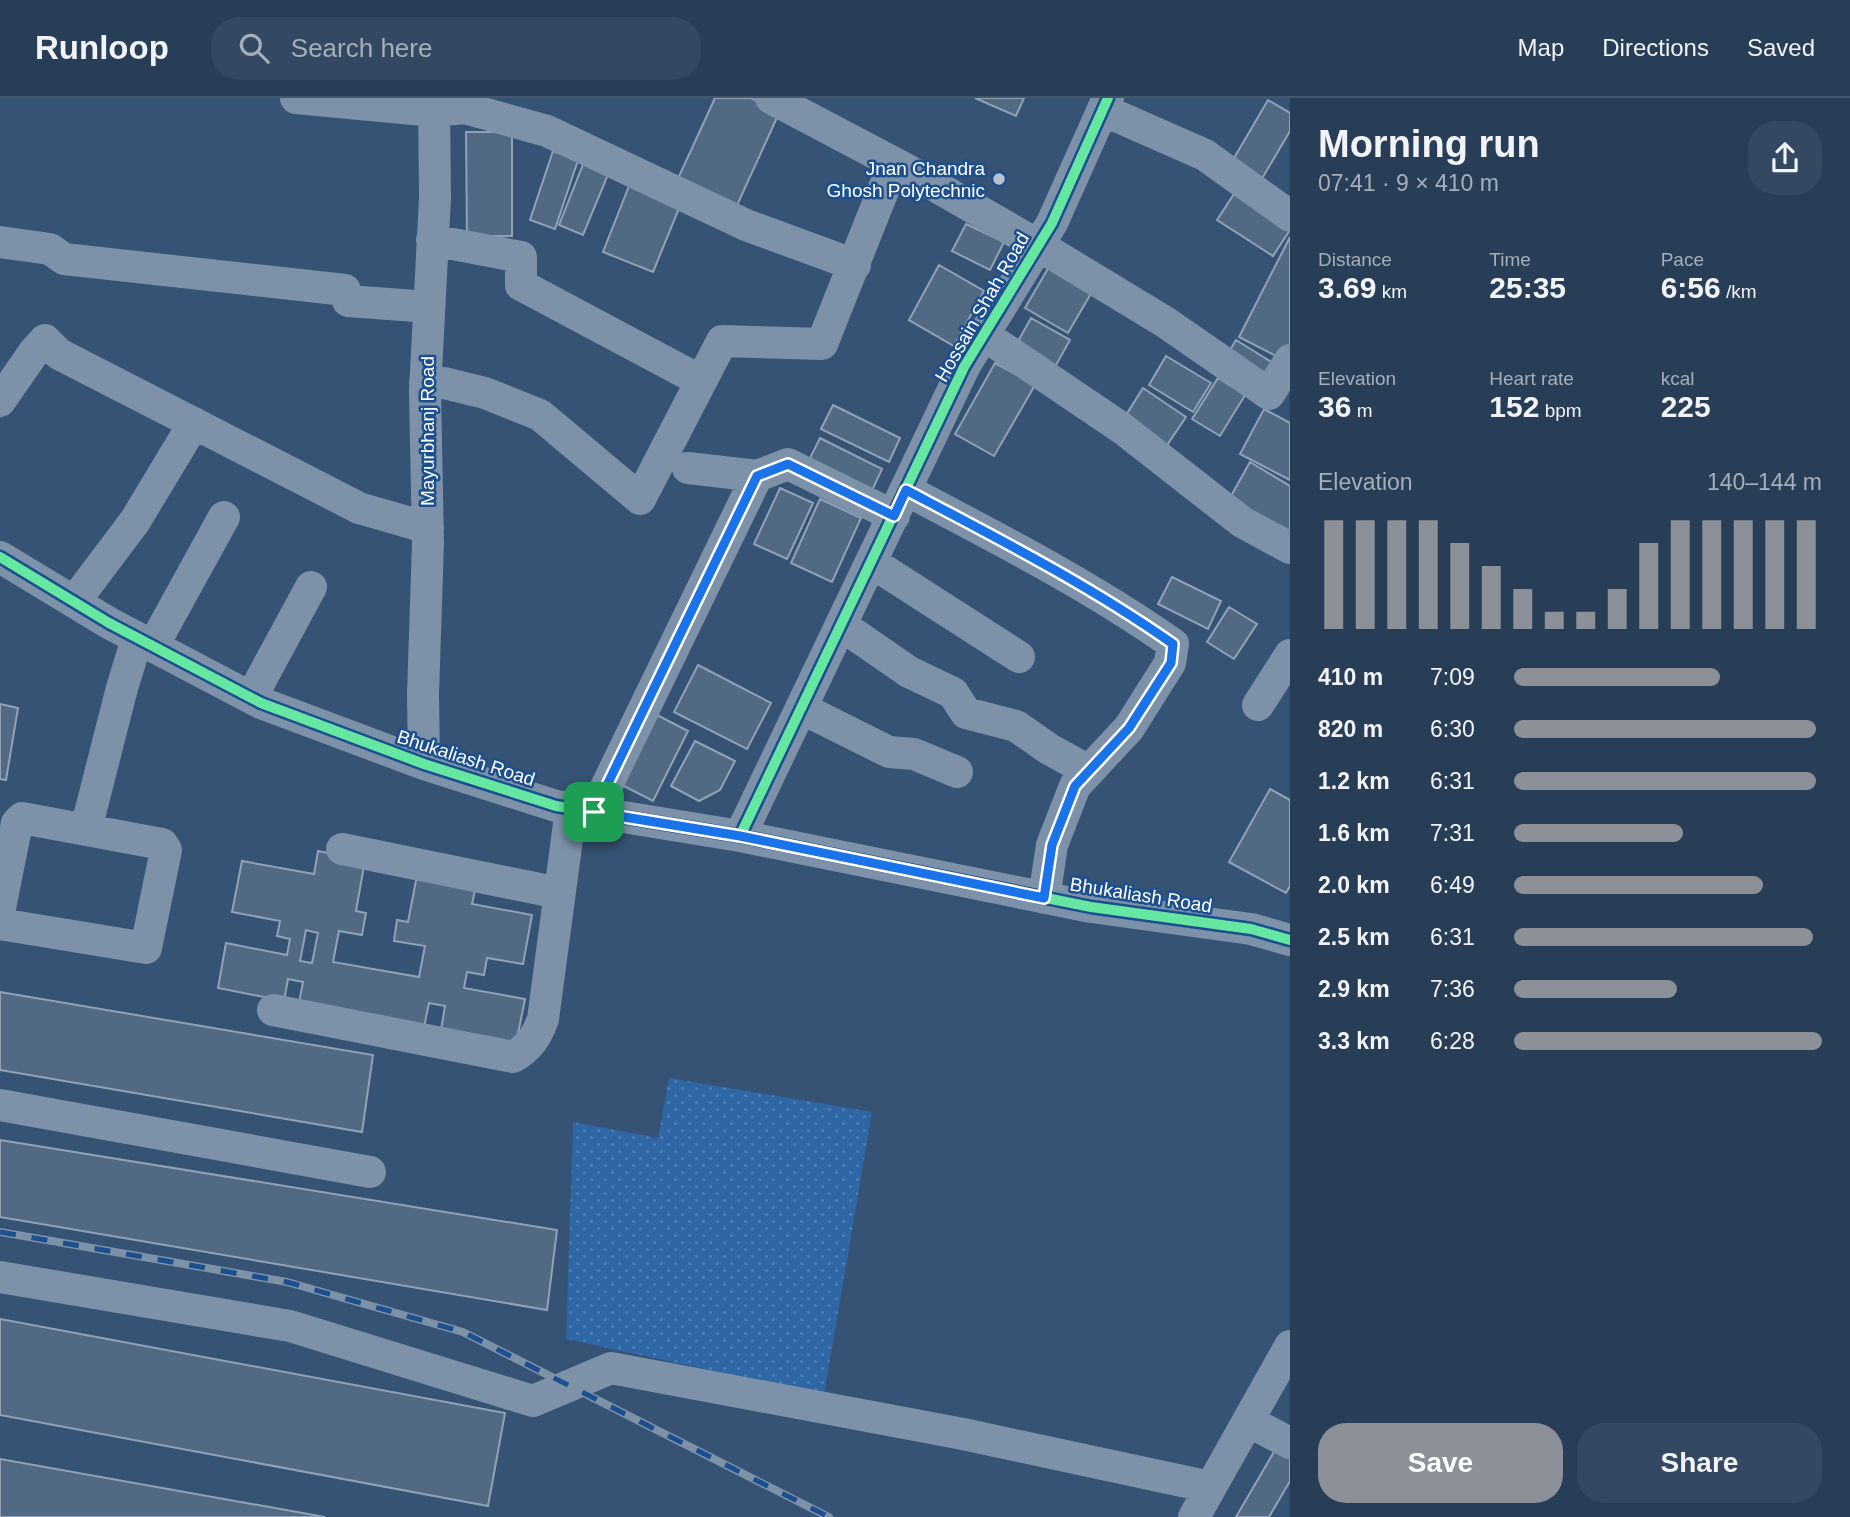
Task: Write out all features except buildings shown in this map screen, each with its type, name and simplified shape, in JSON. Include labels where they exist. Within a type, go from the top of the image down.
[{"type":"street","points":[[296,98],[465,108],[547,131],[746,225],[855,265]]},
{"type":"street","points":[[771,98],[894,163],[1038,245],[1165,322],[1269,394],[1290,360]]},
{"type":"street","points":[[1106,104],[1205,155],[1290,216]]},
{"type":"street","name":"Hossain Shah Road","points":[[740,836],[964,367],[1052,223],[1106,104]]},
{"type":"street","name":"Mayurbhanj Road","points":[[424,764],[423,694],[428,528],[425,383],[435,198],[434,105]]},
{"type":"street","points":[[425,383],[444,383],[485,393],[540,415],[640,499],[722,341],[822,344],[894,163]]},
{"type":"street","points":[[432,240],[521,257],[521,285],[701,381]]},
{"type":"street","points":[[0,243],[50,249],[64,259],[345,290],[348,301],[429,307]]},
{"type":"street","points":[[984,335],[1124,429],[1242,522],[1289,544]]},
{"type":"street","points":[[0,401],[45,340],[59,354],[359,508],[428,528]]},
{"type":"street","points":[[74,602],[135,521],[194,423]]},
{"type":"street","points":[[688,468],[757,476],[788,464],[900,503],[1037,559],[1173,644],[1171,663],[1129,728],[1075,786],[1052,845],[1044,898]]},
{"type":"street","points":[[273,1010],[513,1057],[531,1042],[543,1019],[559,893],[583,811],[757,476]]},
{"type":"street","points":[[86,828],[122,688],[145,643],[224,517]]},
{"type":"street","name":"Bhukaliash Road","points":[[0,557],[145,643],[251,698],[424,764],[583,811],[740,836],[1091,907],[1251,929],[1290,940]]},
{"type":"street","points":[[871,562],[1019,657]]},
{"type":"street","points":[[251,698],[311,587]]},
{"type":"street","points":[[841,625],[909,671],[953,693],[966,713],[1016,726],[1049,749],[1089,771]]},
{"type":"street","points":[[1258,705],[1290,656]]},
{"type":"street","points":[[801,708],[889,752],[915,754],[957,772]]},
{"type":"street","points":[[0,908],[22,818],[86,828],[164,846],[166,849],[146,948],[0,924]]},
{"type":"street","points":[[342,849],[559,893]]},
{"type":"street","points":[[0,1105],[370,1172]]},
{"type":"street","points":[[0,1277],[290,1326],[533,1401],[611,1368],[963,1434],[1210,1488]]},
{"type":"street","points":[[1194,1517],[1290,1346]]},
{"type":"street","points":[[1248,1420],[1290,1443]]},
{"type":"shaded area","points":[[669,1078],[872,1112],[824,1395],[566,1339],[573,1122],[658,1138]]},
{"type":"railway","points":[[0,1232],[287,1282],[463,1332],[829,1517]]},
{"type":"cycle path","points":[[740,836],[964,367],[1052,223],[1108,98]]},
{"type":"cycle path","points":[[0,557],[109,623],[261,703],[424,764],[556,806],[740,836],[1091,907],[1251,929],[1290,940]]},
{"type":"place","name":"Jnan Chandra Ghosh Polytechnic","points":[[999,179]]},
{"type":"route","points":[[788,464],[894,516],[906,490],[1037,559],[1173,644],[1171,663],[1129,728],[1075,786],[1052,845],[1044,898],[740,836],[594,812],[757,476],[788,464]]}]
